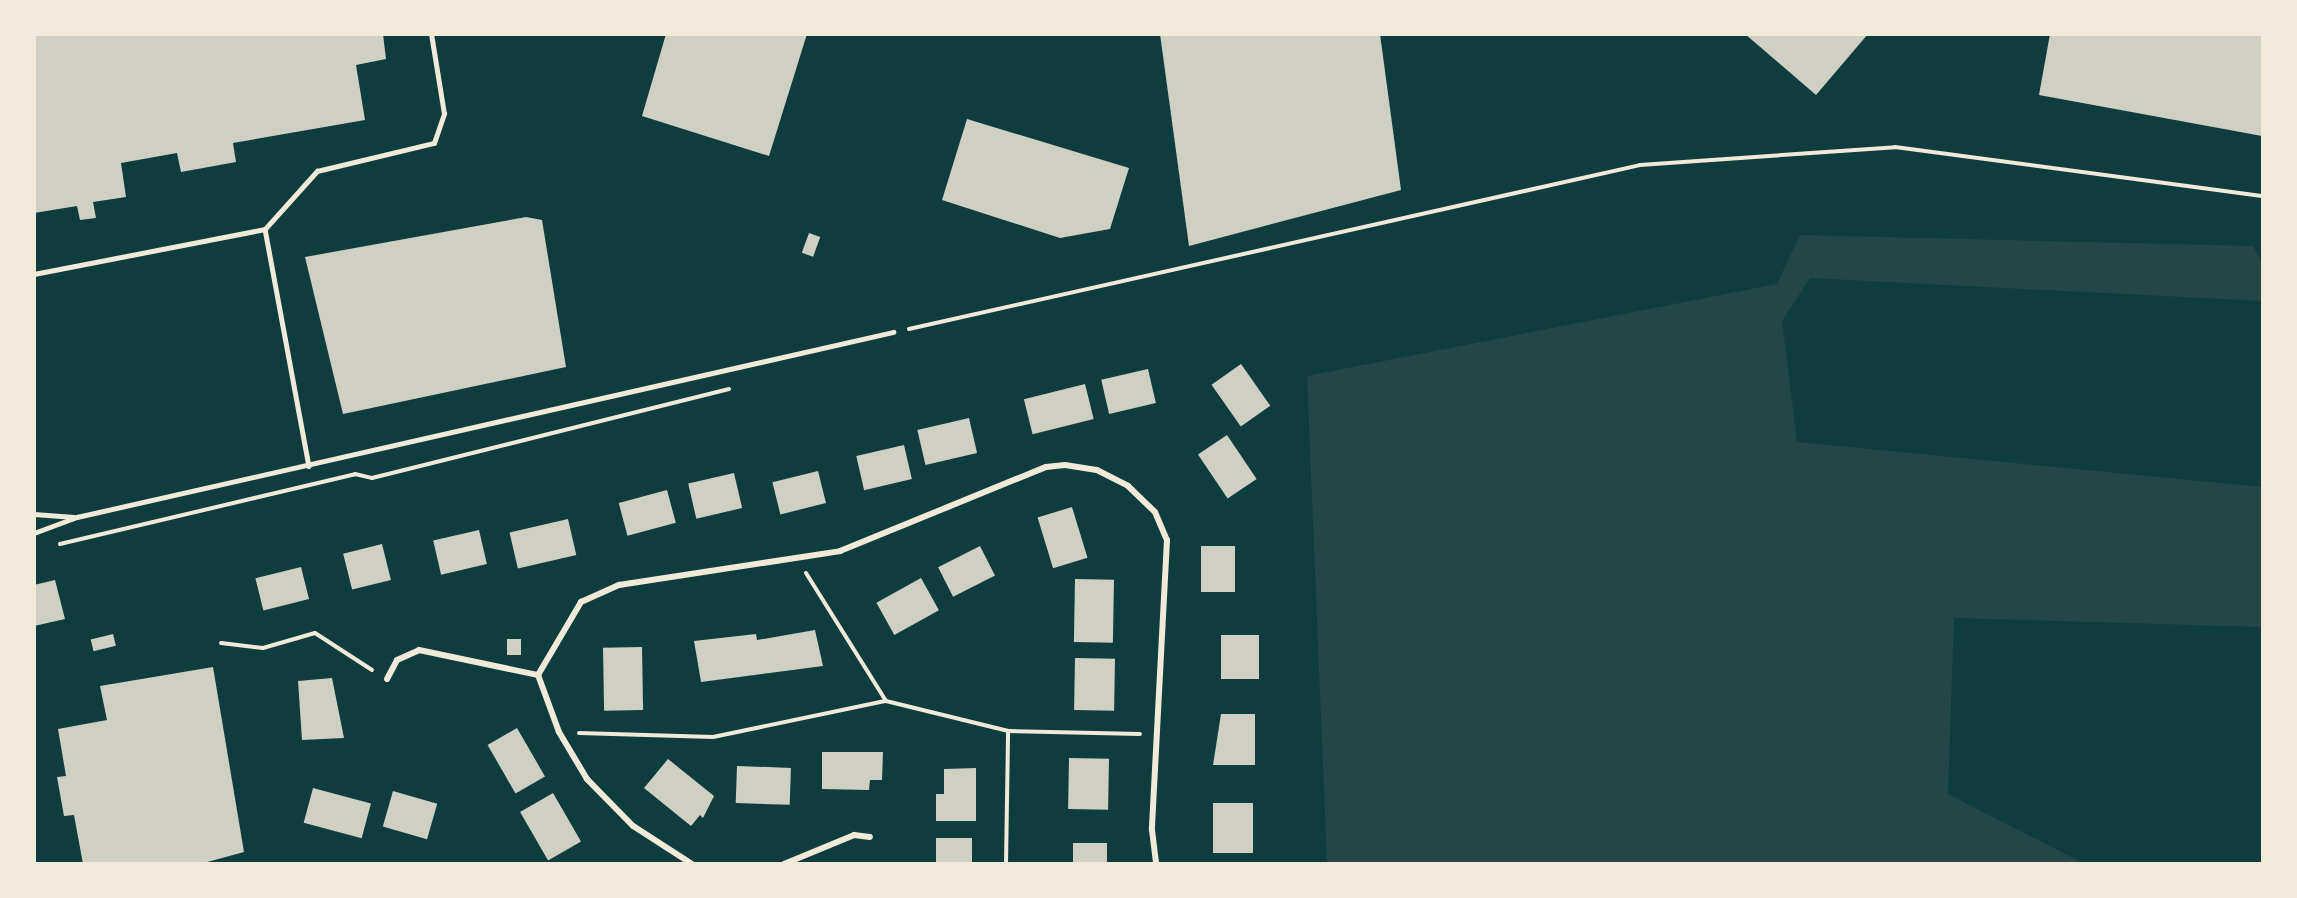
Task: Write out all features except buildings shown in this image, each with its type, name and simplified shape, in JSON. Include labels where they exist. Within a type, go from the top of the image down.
[{"type":"street","points":[[538,675],[581,602],[598,592],[798,560],[840,551],[1046,467],[1081,467],[1112,476],[1155,512],[1167,540],[1156,734],[1156,864]]},
{"type":"street","points":[[387,679],[397,660],[419,650],[538,675]]},
{"type":"street","points":[[538,675],[559,732],[587,779],[633,826],[692,864]]},
{"type":"street","points":[[784,864],[854,835],[870,837]]},
{"type":"lane","points":[[34,274],[265,229],[317,171],[434,143],[444,114],[431,34]]},
{"type":"lane","points":[[265,229],[309,466]]},
{"type":"lane","points":[[34,532],[76,517],[893,332]]},
{"type":"lane","points":[[34,514],[76,517]]},
{"type":"path","points":[[893,332],[1640,165],[1895,147],[2262,196]]},
{"type":"path","points":[[53,545],[355,474],[372,478],[737,387]]},
{"type":"path","points":[[798,560],[886,701]]},
{"type":"path","points":[[221,643],[263,648],[315,633],[387,679]]},
{"type":"path","points":[[559,732],[713,737],[886,701],[1008,731],[1156,734]]},
{"type":"path","points":[[1006,864],[1008,731]]},
{"type":"shaded area","points":[[1800,235],[2253,246],[2262,263],[2262,301],[1810,278],[1782,321],[1797,442],[2262,487],[2262,627],[1954,618],[1948,794],[2083,863],[1327,863],[1307,376],[1777,284]]}]
